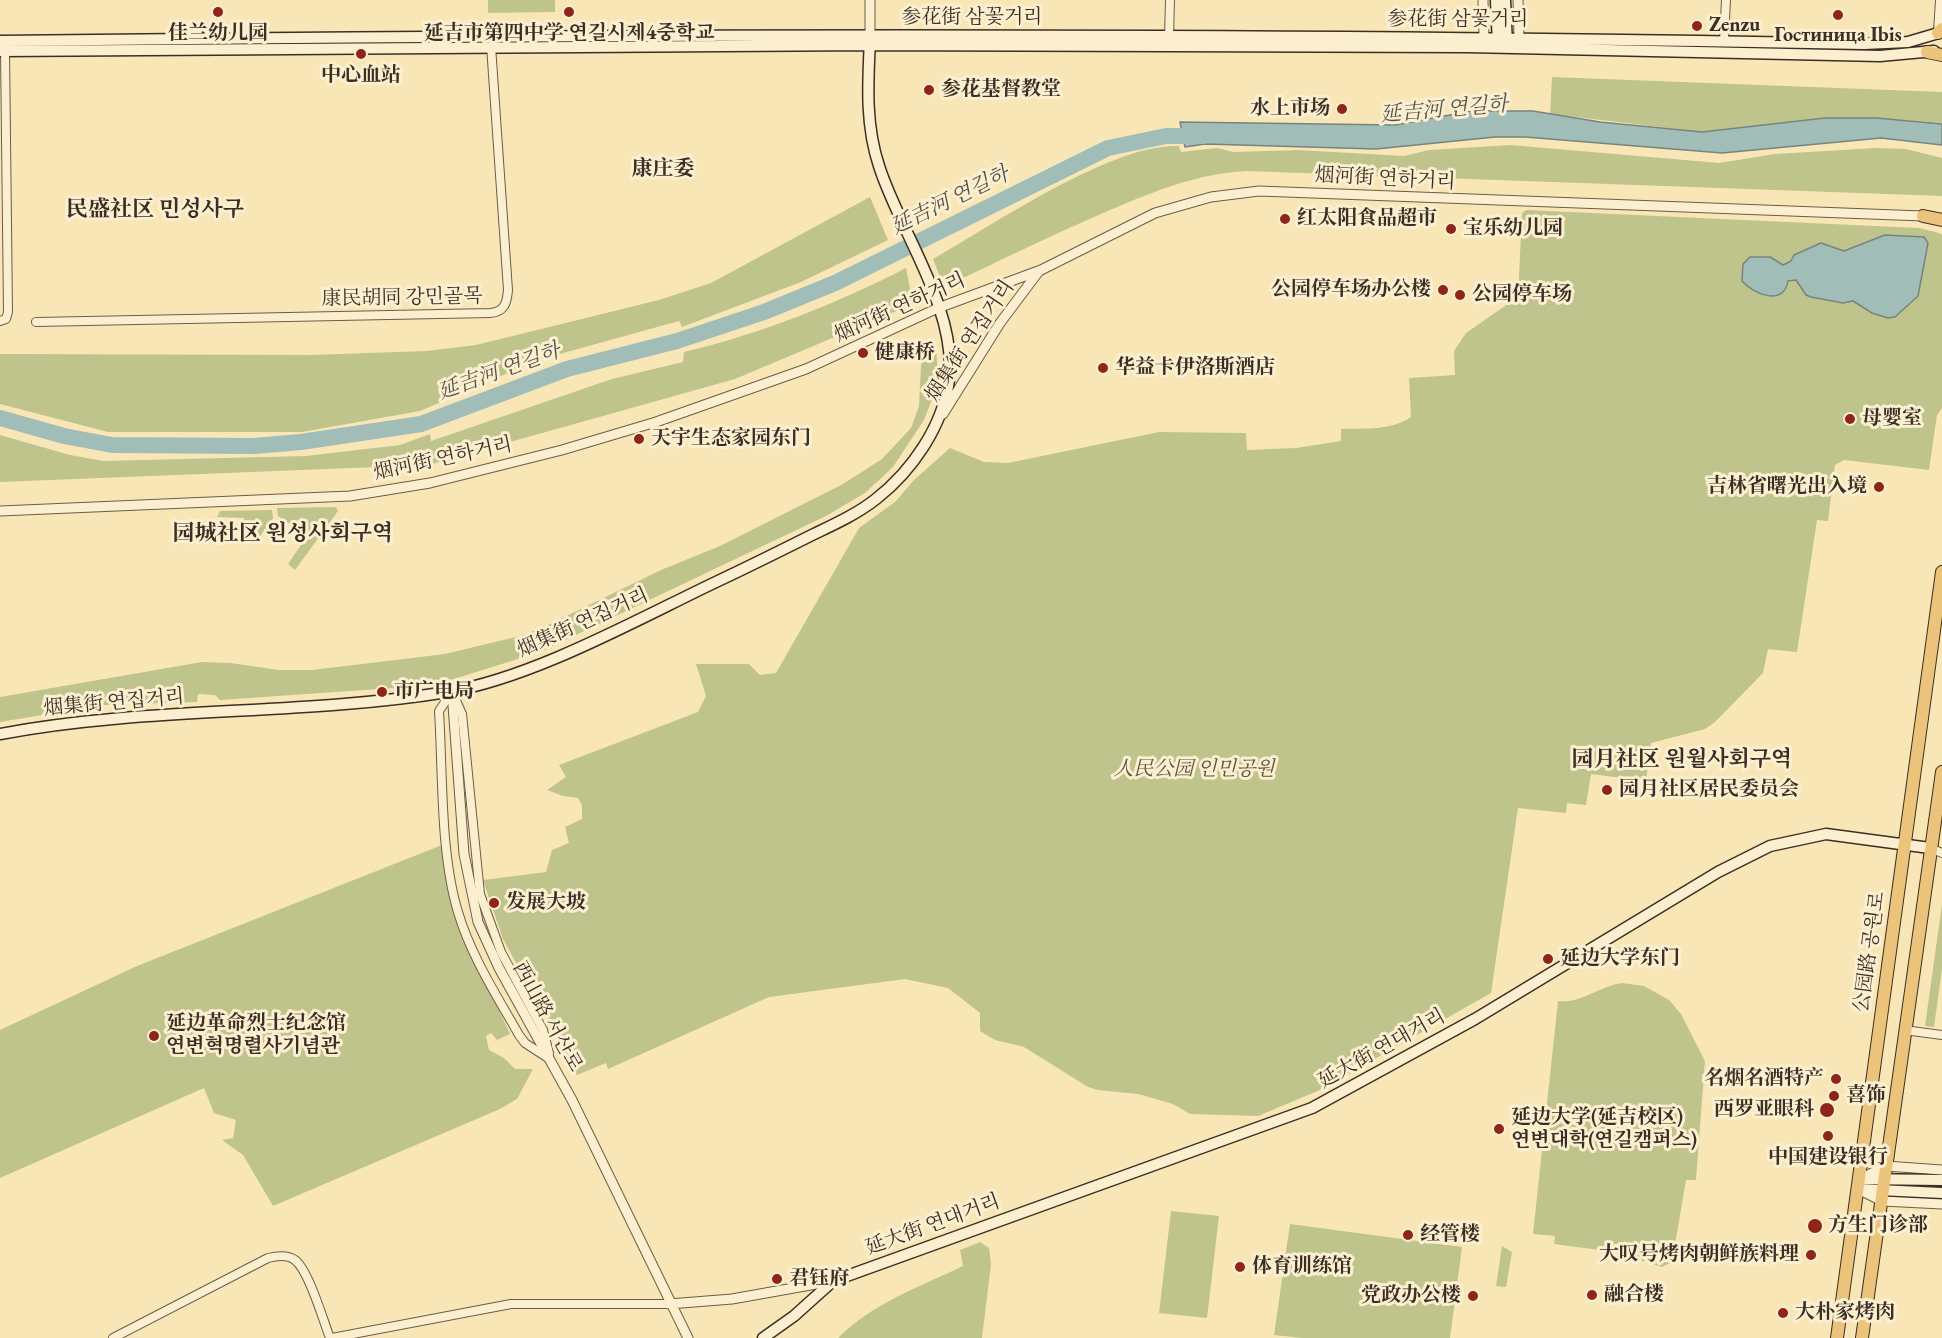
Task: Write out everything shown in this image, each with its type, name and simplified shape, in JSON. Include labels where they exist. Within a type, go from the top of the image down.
[{"type":"main road","points":[[1496,0],[1502,43]]},
{"type":"main road","points":[[1502,43],[1505,0]]},
{"type":"main road","name":"参花街 삼꽃거리","points":[[2,47],[1169,37],[1484,38],[1502,43],[1519,37],[1895,44],[1941,32]]},
{"type":"main road","name":"参花街 삼꽃거리","points":[[2,47],[491,46],[869,40],[1502,43],[1880,56],[1942,49]]},
{"type":"main road","points":[[869,40],[868,111],[873,144],[886,187],[931,287],[948,332],[950,363],[947,391],[937,423]]},
{"type":"main road","points":[[1927,52],[1942,55]]},
{"type":"main road","points":[[1923,216],[1942,218]]},
{"type":"main road","name":"烟集街 연집거리","points":[[0,734],[93,720],[365,703],[452,692],[518,672],[564,653],[855,513],[890,487],[921,449],[937,423]]},
{"type":"main road","name":"公园路 공원로","points":[[1838,1338],[1942,572]]},
{"type":"main road","points":[[1862,1338],[1942,772]]},
{"type":"main road","name":"延大街 연대거리","points":[[763,1338],[794,1316],[832,1281],[1312,1108],[1475,1019],[1718,872],[1770,846],[1826,834],[1930,848]]},
{"type":"main road","points":[[1883,1190],[1905,1178],[1942,1180]]},
{"type":"main road","points":[[1859,1184],[1883,1190],[1942,1193]]},
{"type":"street","points":[[869,40],[870,0]]},
{"type":"street","points":[[1169,37],[1170,0]]},
{"type":"street","points":[[1483,0],[1484,38]]},
{"type":"street","points":[[1518,0],[1519,37]]},
{"type":"street","points":[[1724,41],[1726,0]]},
{"type":"street","points":[[1940,0],[1941,32]]},
{"type":"street","name":"康民胡同 강민골목","points":[[36,322],[501,311],[506,305],[508,290],[491,46]]},
{"type":"street","points":[[0,321],[6,319],[8,312],[2,47]]},
{"type":"street","name":"烟河街 연하거리","points":[[0,511],[350,496],[430,483],[562,450],[735,396],[807,369],[938,308],[1041,270],[1155,213],[1211,197],[1259,192],[1923,216]]},
{"type":"street","name":"烟集街 연집거리","points":[[937,423],[1000,323],[1041,270]]},
{"type":"street","points":[[452,692],[439,711],[448,863],[457,911],[484,975],[519,1035],[525,1043],[550,1059]]},
{"type":"street","name":"西山路 서산로","points":[[452,692],[464,854],[471,899],[488,945],[550,1059],[669,1304],[688,1338]]},
{"type":"street","points":[[1930,848],[1942,852]]},
{"type":"street","points":[[1904,1030],[1942,1035]]},
{"type":"street","points":[[1859,1184],[1886,1166],[1942,1170]]},
{"type":"street","points":[[1883,1190],[1942,1204]]},
{"type":"street","points":[[113,1338],[267,1258],[280,1255],[295,1260],[304,1272],[331,1338],[512,1304],[669,1304]]},
{"type":"street","name":"延大街 연대거리","points":[[669,1304],[732,1299],[832,1281]]},
{"type":"green space","points":[[488,0],[555,0],[555,12],[488,13]]},
{"type":"green space","points":[[1552,77],[1942,92],[1942,123],[1876,118],[1825,118],[1702,132],[1550,114]]},
{"type":"green space","points":[[1511,145],[1719,163],[1775,154],[1876,148],[1906,149],[1942,158],[1942,196],[1246,171],[1176,184],[1143,196],[1068,228],[944,287],[933,259],[1088,171],[1152,149],[1179,146],[1181,152],[1217,148],[1233,152],[1298,150],[1404,156],[1429,150]]},
{"type":"green space","points":[[870,197],[888,240],[801,282],[682,327],[679,321],[538,360],[420,411],[302,432],[108,432],[0,404],[0,354],[311,355],[426,351],[476,345],[659,300],[711,283]]},
{"type":"green space","name":"人民公园 인민공원","points":[[1526,210],[1919,228],[1939,233],[1942,235],[1942,408],[1937,415],[1929,470],[1844,460],[1835,465],[1828,521],[1817,520],[1797,652],[1768,649],[1763,673],[1715,722],[1705,729],[1651,743],[1646,781],[1591,774],[1586,805],[1567,803],[1566,813],[1518,808],[1491,993],[1320,1090],[1258,1116],[1190,1114],[1173,1104],[1138,1094],[1088,1087],[1024,1047],[995,1040],[980,1031],[980,1013],[948,988],[905,979],[769,997],[608,1069],[606,1063],[577,1075],[503,939],[483,880],[546,872],[552,850],[569,843],[565,827],[582,819],[582,805],[578,798],[563,796],[547,790],[566,777],[559,765],[698,712],[706,696],[696,664],[749,664],[760,675],[776,673],[859,528],[895,502],[914,480],[950,448],[984,462],[1008,463],[1159,432],[1246,433],[1247,450],[1296,448],[1341,441],[1341,429],[1386,427],[1411,417],[1409,378],[1455,375],[1454,351],[1466,333],[1518,297],[1522,213]]},
{"type":"green space","points":[[906,268],[913,304],[735,379],[428,465],[0,482],[0,435],[70,455],[103,461],[306,456],[400,445],[430,434],[431,441],[612,379],[683,362],[684,352],[797,317]]},
{"type":"green space","points":[[936,344],[938,384],[924,420],[893,467],[865,493],[826,516],[540,652],[454,679],[422,686],[220,700],[215,695],[198,694],[197,702],[104,705],[0,722],[0,697],[202,662],[231,663],[278,670],[312,670],[445,654],[524,635],[661,570],[720,546],[843,484],[882,459],[911,428],[919,406],[922,346]]},
{"type":"green space","points":[[336,507],[338,511],[295,570],[288,564],[307,536],[278,516],[277,508]]},
{"type":"green space","points":[[272,510],[273,518],[258,539],[240,525],[245,518],[217,517],[220,511]]},
{"type":"green space","points":[[442,845],[449,893],[455,912],[510,1034],[497,1040],[491,1033],[486,1036],[489,1050],[504,1058],[515,1069],[533,1069],[517,1099],[500,1109],[273,1206],[243,1155],[222,1140],[233,1138],[236,1120],[214,1113],[204,1088],[0,1178],[0,1030],[137,966]]},
{"type":"green space","points":[[1942,904],[1942,969],[1934,1027],[1925,1026]]},
{"type":"green space","points":[[1622,983],[1644,986],[1669,1000],[1681,1014],[1705,1061],[1696,1180],[1686,1180],[1672,1262],[1662,1267],[1639,1260],[1637,1255],[1554,1244],[1555,1236],[1533,1234],[1558,1001],[1574,1000]]},
{"type":"green space","points":[[1171,1211],[1219,1216],[1207,1318],[1159,1313]]},
{"type":"green space","points":[[1290,1224],[1462,1247],[1450,1338],[1303,1338],[1274,1335]]},
{"type":"green space","points":[[980,1242],[989,1248],[991,1264],[982,1338],[838,1338],[881,1305],[963,1266],[960,1250]]},
{"type":"green space","points":[[1502,1246],[1512,1252],[1506,1287],[1496,1286]]},
{"type":"water","points":[[1472,111],[1533,111],[1600,122],[1702,132],[1825,118],[1876,118],[1942,124],[1942,145],[1881,138],[1722,153],[1525,137],[1495,137],[1376,149],[1205,144],[1185,147],[1180,122],[1395,125]]},
{"type":"water","points":[[1885,235],[1924,237],[1928,243],[1918,296],[1895,317],[1888,318],[1872,313],[1853,301],[1843,303],[1811,297],[1806,295],[1796,280],[1788,281],[1781,294],[1775,296],[1760,294],[1742,281],[1743,264],[1750,257],[1770,257],[1783,265],[1791,261],[1794,255],[1821,243],[1844,251]]},
{"type":"waterway","name":"延吉河 연길하","points":[[0,418],[64,436],[112,445],[254,446],[301,442],[421,424],[567,369],[677,341],[764,312],[835,283],[1108,148],[1166,136],[1203,136]]},
{"type":"place","name":"佳兰幼儿园","points":[[218,12]]},
{"type":"place","name":"延吉市第四中学 연길시제4중학교","points":[[569,12]]},
{"type":"place","name":"Гостиница Ibis","points":[[1838,15]]},
{"type":"place","name":"Zenzu","points":[[1697,26]]},
{"type":"place","name":"中心血站","points":[[361,54]]},
{"type":"place","name":"参花基督教堂","points":[[929,90]]},
{"type":"place","name":"水上市场","points":[[1342,109]]},
{"type":"place","name":"红太阳食品超市","points":[[1285,219]]},
{"type":"place","name":"宝乐幼儿园","points":[[1451,229]]},
{"type":"place","name":"公园停车场办公楼","points":[[1443,290]]},
{"type":"place","name":"公园停车场","points":[[1460,295]]},
{"type":"place","name":"健康桥","points":[[863,353]]},
{"type":"place","name":"华益卡伊洛斯酒店","points":[[1103,368]]},
{"type":"place","name":"母婴室","points":[[1850,419]]},
{"type":"place","name":"天宇生态家园东门","points":[[639,439]]},
{"type":"place","name":"吉林省曙光出入境","points":[[1879,487]]},
{"type":"place","name":"市广电局","points":[[382,692]]},
{"type":"place","name":"园月社区居民委员会","points":[[1607,790]]},
{"type":"place","name":"发展大坡","points":[[494,903]]},
{"type":"place","name":"延边大学东门","points":[[1548,959]]},
{"type":"place","name":"延边革命烈士纪念馆 연변혁명렬사기념관","points":[[154,1036]]},
{"type":"place","name":"名烟名酒特产","points":[[1836,1079]]},
{"type":"place","name":"喜饰","points":[[1834,1096]]},
{"type":"place","name":"西罗亚眼科","points":[[1827,1110]]},
{"type":"place","name":"延边大学(延吉校区) 연변대학(연길캠퍼스)","points":[[1499,1129]]},
{"type":"place","name":"中国建设银行","points":[[1828,1136]]},
{"type":"place","name":"方生门诊部","points":[[1815,1226]]},
{"type":"place","name":"经管楼","points":[[1408,1235]]},
{"type":"place","name":"大叹号烤肉朝鲜族料理","points":[[1811,1255]]},
{"type":"place","name":"体育训练馆","points":[[1240,1267]]},
{"type":"place","name":"君钰府","points":[[777,1279]]},
{"type":"place","name":"融合楼","points":[[1592,1295]]},
{"type":"place","name":"党政办公楼","points":[[1473,1296]]},
{"type":"place","name":"大朴家烤肉","points":[[1783,1313]]},
{"type":"district","name":"康庄委","points":[[663,169]]},
{"type":"district","name":"民盛社区 민성사구","points":[[155,210]]},
{"type":"district","name":"园城社区 원성사회구역","points":[[283,534]]},
{"type":"district","name":"园月社区 원월사회구역","points":[[1682,760]]}]
